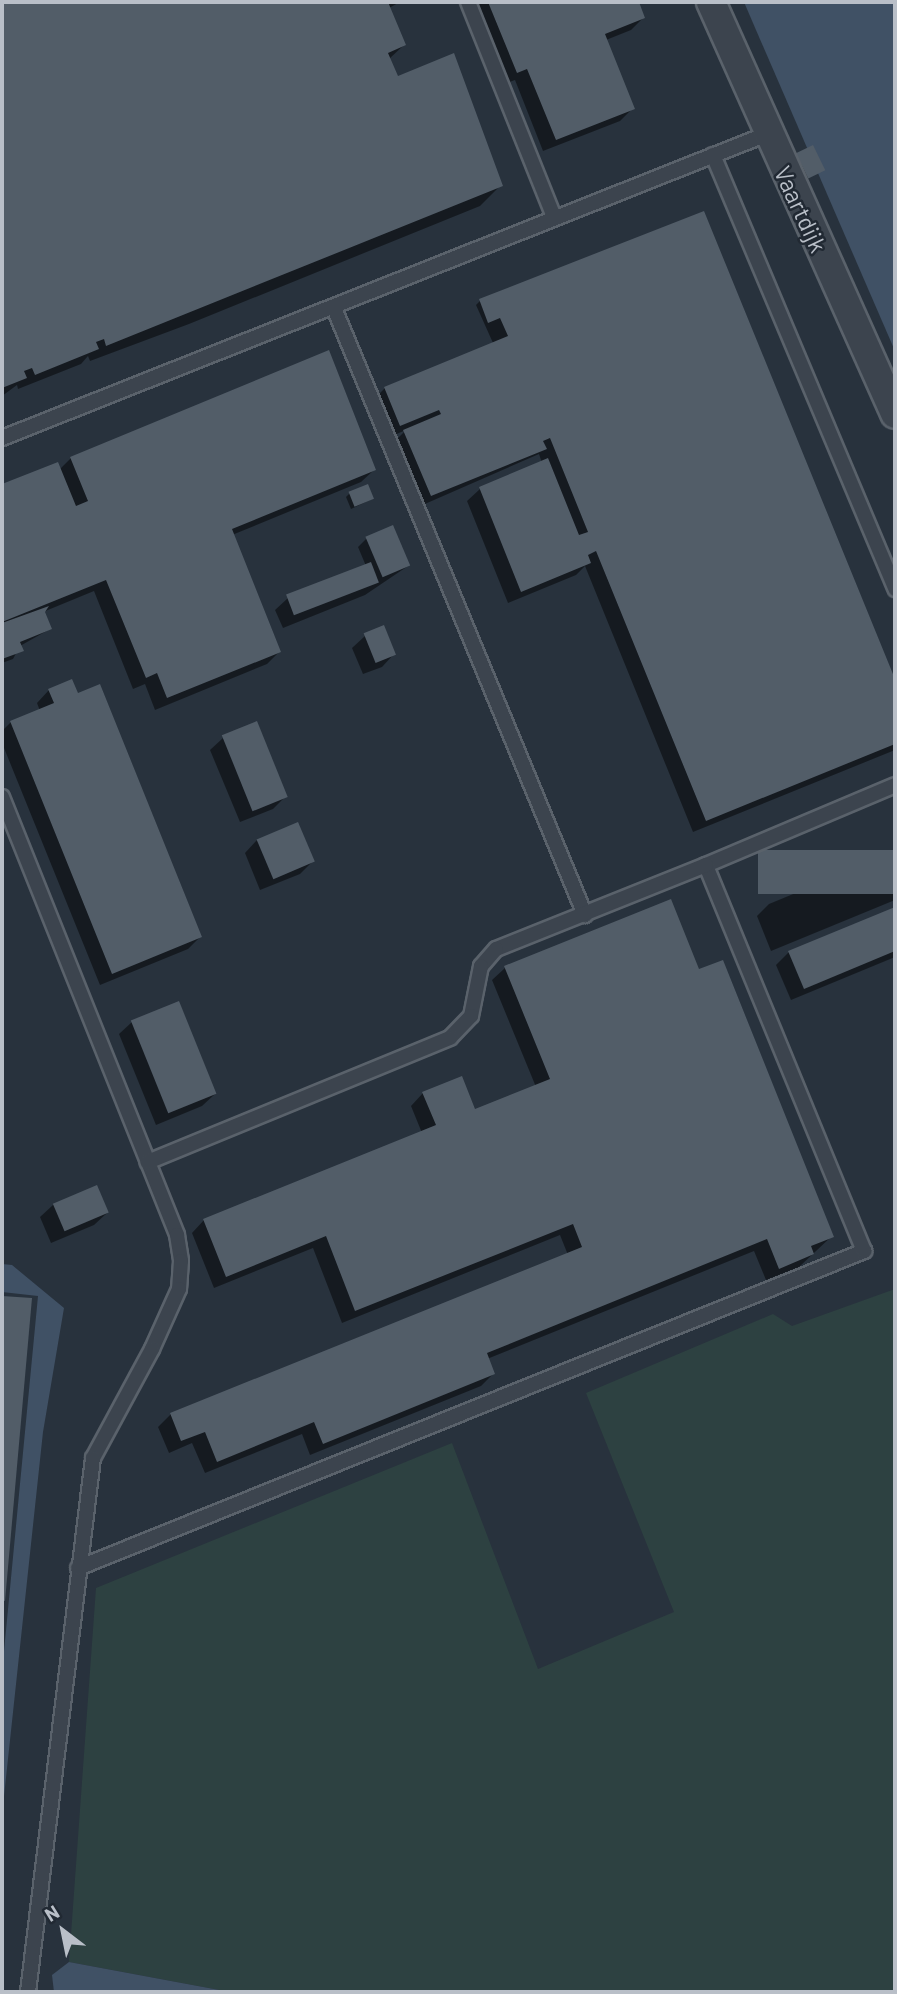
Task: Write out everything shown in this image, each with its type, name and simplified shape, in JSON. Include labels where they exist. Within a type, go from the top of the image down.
[{"type":"street","name":"Vaartdijk","points":[[711,2],[767,134],[895,414]]},
{"type":"lane","points":[[468,2],[554,217]]},
{"type":"lane","points":[[2,438],[334,309],[554,217],[767,134]]},
{"type":"lane","points":[[713,155],[895,589]]},
{"type":"lane","points":[[334,309],[585,915]]},
{"type":"lane","points":[[148,1162],[450,1038],[471,1016],[481,966],[496,949],[585,915],[895,785]]},
{"type":"lane","points":[[2,797],[177,1235],[179,1289],[93,1458],[28,1992]]},
{"type":"lane","points":[[78,1568],[864,1251],[706,865]]},
{"type":"green space","points":[[895,1289],[895,1992],[230,1992],[69,1962],[96,1588],[452,1443],[538,1669],[674,1612],[586,1393],[773,1314],[792,1326]]},
{"type":"water","points":[[744,2],[895,2],[895,351],[756,30]]},
{"type":"water","points":[[2,1264],[12,1265],[64,1308],[43,1432],[2,1815],[2,1672],[38,1296],[2,1292]]},
{"type":"water","points":[[69,1962],[230,1992],[54,1992],[52,1975]]},
{"type":"building","points":[[2,2],[388,2],[406,45],[388,53],[398,76],[454,53],[503,186],[106,346],[104,339],[96,342],[99,349],[35,375],[32,368],[24,371],[27,378],[2,388]]},
{"type":"building","points":[[488,2],[639,2],[645,18],[605,34],[635,109],[556,140],[527,69],[517,73]]},
{"type":"building","points":[[813,145],[825,170],[808,178],[796,153]]},
{"type":"building","points":[[704,211],[895,679],[895,744],[706,821],[596,551],[588,555],[591,563],[521,592],[479,487],[548,458],[579,535],[588,532],[550,438],[543,441],[547,449],[431,496],[403,430],[441,414],[439,410],[400,426],[384,387],[508,336],[500,318],[488,323],[479,299]]},
{"type":"building","points":[[329,350],[376,470],[232,529],[281,652],[167,698],[157,673],[146,678],[106,580],[2,622],[2,484],[58,462],[76,506],[88,501],[70,457]]},
{"type":"building","points":[[368,484],[374,499],[355,507],[349,492]]},
{"type":"building","points":[[393,525],[410,566],[383,577],[365,537]]},
{"type":"building","points":[[371,562],[379,583],[294,615],[286,595]]},
{"type":"building","points":[[49,606],[45,612],[52,629],[20,642],[24,651],[2,659],[2,623]]},
{"type":"building","points":[[384,625],[396,655],[376,663],[364,633]]},
{"type":"building","points":[[72,679],[78,693],[100,684],[202,937],[112,974],[10,721],[54,703],[48,689]]},
{"type":"building","points":[[257,721],[288,797],[252,811],[222,735]]},
{"type":"building","points":[[298,822],[315,862],[273,879],[257,840]]},
{"type":"building","points":[[758,850],[895,850],[895,894],[758,894]]},
{"type":"building","points":[[671,899],[699,969],[723,960],[834,1237],[811,1246],[814,1254],[779,1269],[767,1239],[762,1241],[487,1353],[495,1374],[323,1444],[314,1422],[217,1462],[205,1432],[181,1441],[170,1413],[582,1247],[573,1224],[355,1311],[326,1236],[226,1277],[203,1219],[436,1125],[422,1092],[462,1076],[475,1109],[550,1079],[504,966]]},
{"type":"building","points":[[895,907],[895,951],[804,989],[788,951]]},
{"type":"building","points":[[179,1001],[216,1094],[168,1113],[131,1020]]},
{"type":"building","points":[[97,1185],[109,1213],[65,1231],[53,1204]]},
{"type":"building","points":[[2,1296],[32,1298],[5,1601],[2,1600]]}]
